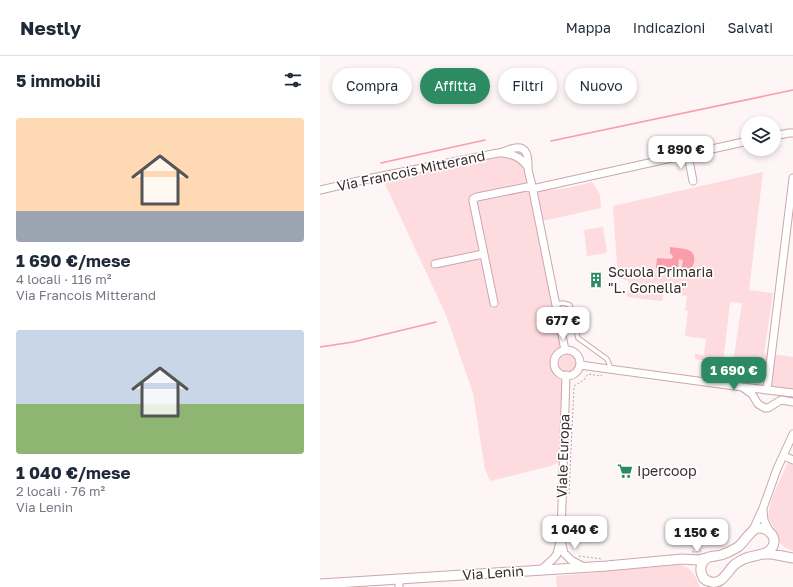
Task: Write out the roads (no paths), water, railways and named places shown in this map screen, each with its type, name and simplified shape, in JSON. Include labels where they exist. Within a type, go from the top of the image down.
[{"type":"main road","points":[[753,530],[762,528],[766,529],[771,535],[777,548],[792,558]]},
{"type":"main road","name":"Via Lenin","points":[[320,584],[399,583],[682,559],[698,560],[726,554],[738,547],[753,530]]},
{"type":"main road","points":[[762,554],[770,550],[773,543],[771,535]]},
{"type":"main road","points":[[710,557],[701,565],[702,576],[707,581],[718,584],[734,565],[749,557],[762,554],[772,554],[792,558]]},
{"type":"main road","name":"Via Lenin","points":[[666,561],[688,563],[698,568],[702,576]]},
{"type":"street","points":[[781,134],[789,132],[793,133]]},
{"type":"street","points":[[494,303],[473,199],[741,143]]},
{"type":"street","name":"Via Francois Mitterand","points":[[320,190],[502,152],[521,159],[528,167],[532,187]]},
{"type":"street","points":[[688,155],[694,181]]},
{"type":"street","points":[[764,390],[793,178]]},
{"type":"street","points":[[532,187],[565,350]]},
{"type":"street","points":[[435,264],[483,254]]},
{"type":"street","points":[[565,350],[569,350],[576,354],[580,361],[580,366],[573,374],[566,375],[556,369],[555,361],[558,354],[565,350]]},
{"type":"street","points":[[580,366],[607,368],[793,393]]},
{"type":"street","name":"Viale Europa","points":[[561,569],[558,561],[561,554],[560,536],[566,375]]},
{"type":"street","points":[[742,387],[753,396],[758,404],[765,408],[768,408],[781,400],[792,401]]},
{"type":"street","points":[[753,396],[756,391],[764,390]]},
{"type":"street","points":[[753,530],[763,508],[777,469],[793,434]]},
{"type":"street","points":[[784,456],[793,460]]},
{"type":"street","points":[[763,508],[764,520],[771,535]]},
{"type":"street","points":[[540,570],[561,554],[585,567]]},
{"type":"street","points":[[702,576],[707,587]]},
{"type":"lane","points":[[556,304],[563,303],[570,305],[578,338],[607,359],[610,366],[607,368]]},
{"type":"waterway","points":[[551,141],[793,90]]},
{"type":"waterway","points":[[381,163],[485,140]]},
{"type":"waterway","points":[[320,347],[353,342],[436,322]]},
{"type":"place","name":"Scuola Primaria \"L. Gonella\"","points":[[596,280]]},
{"type":"place","name":"Ipercoop","points":[[625,471]]}]
